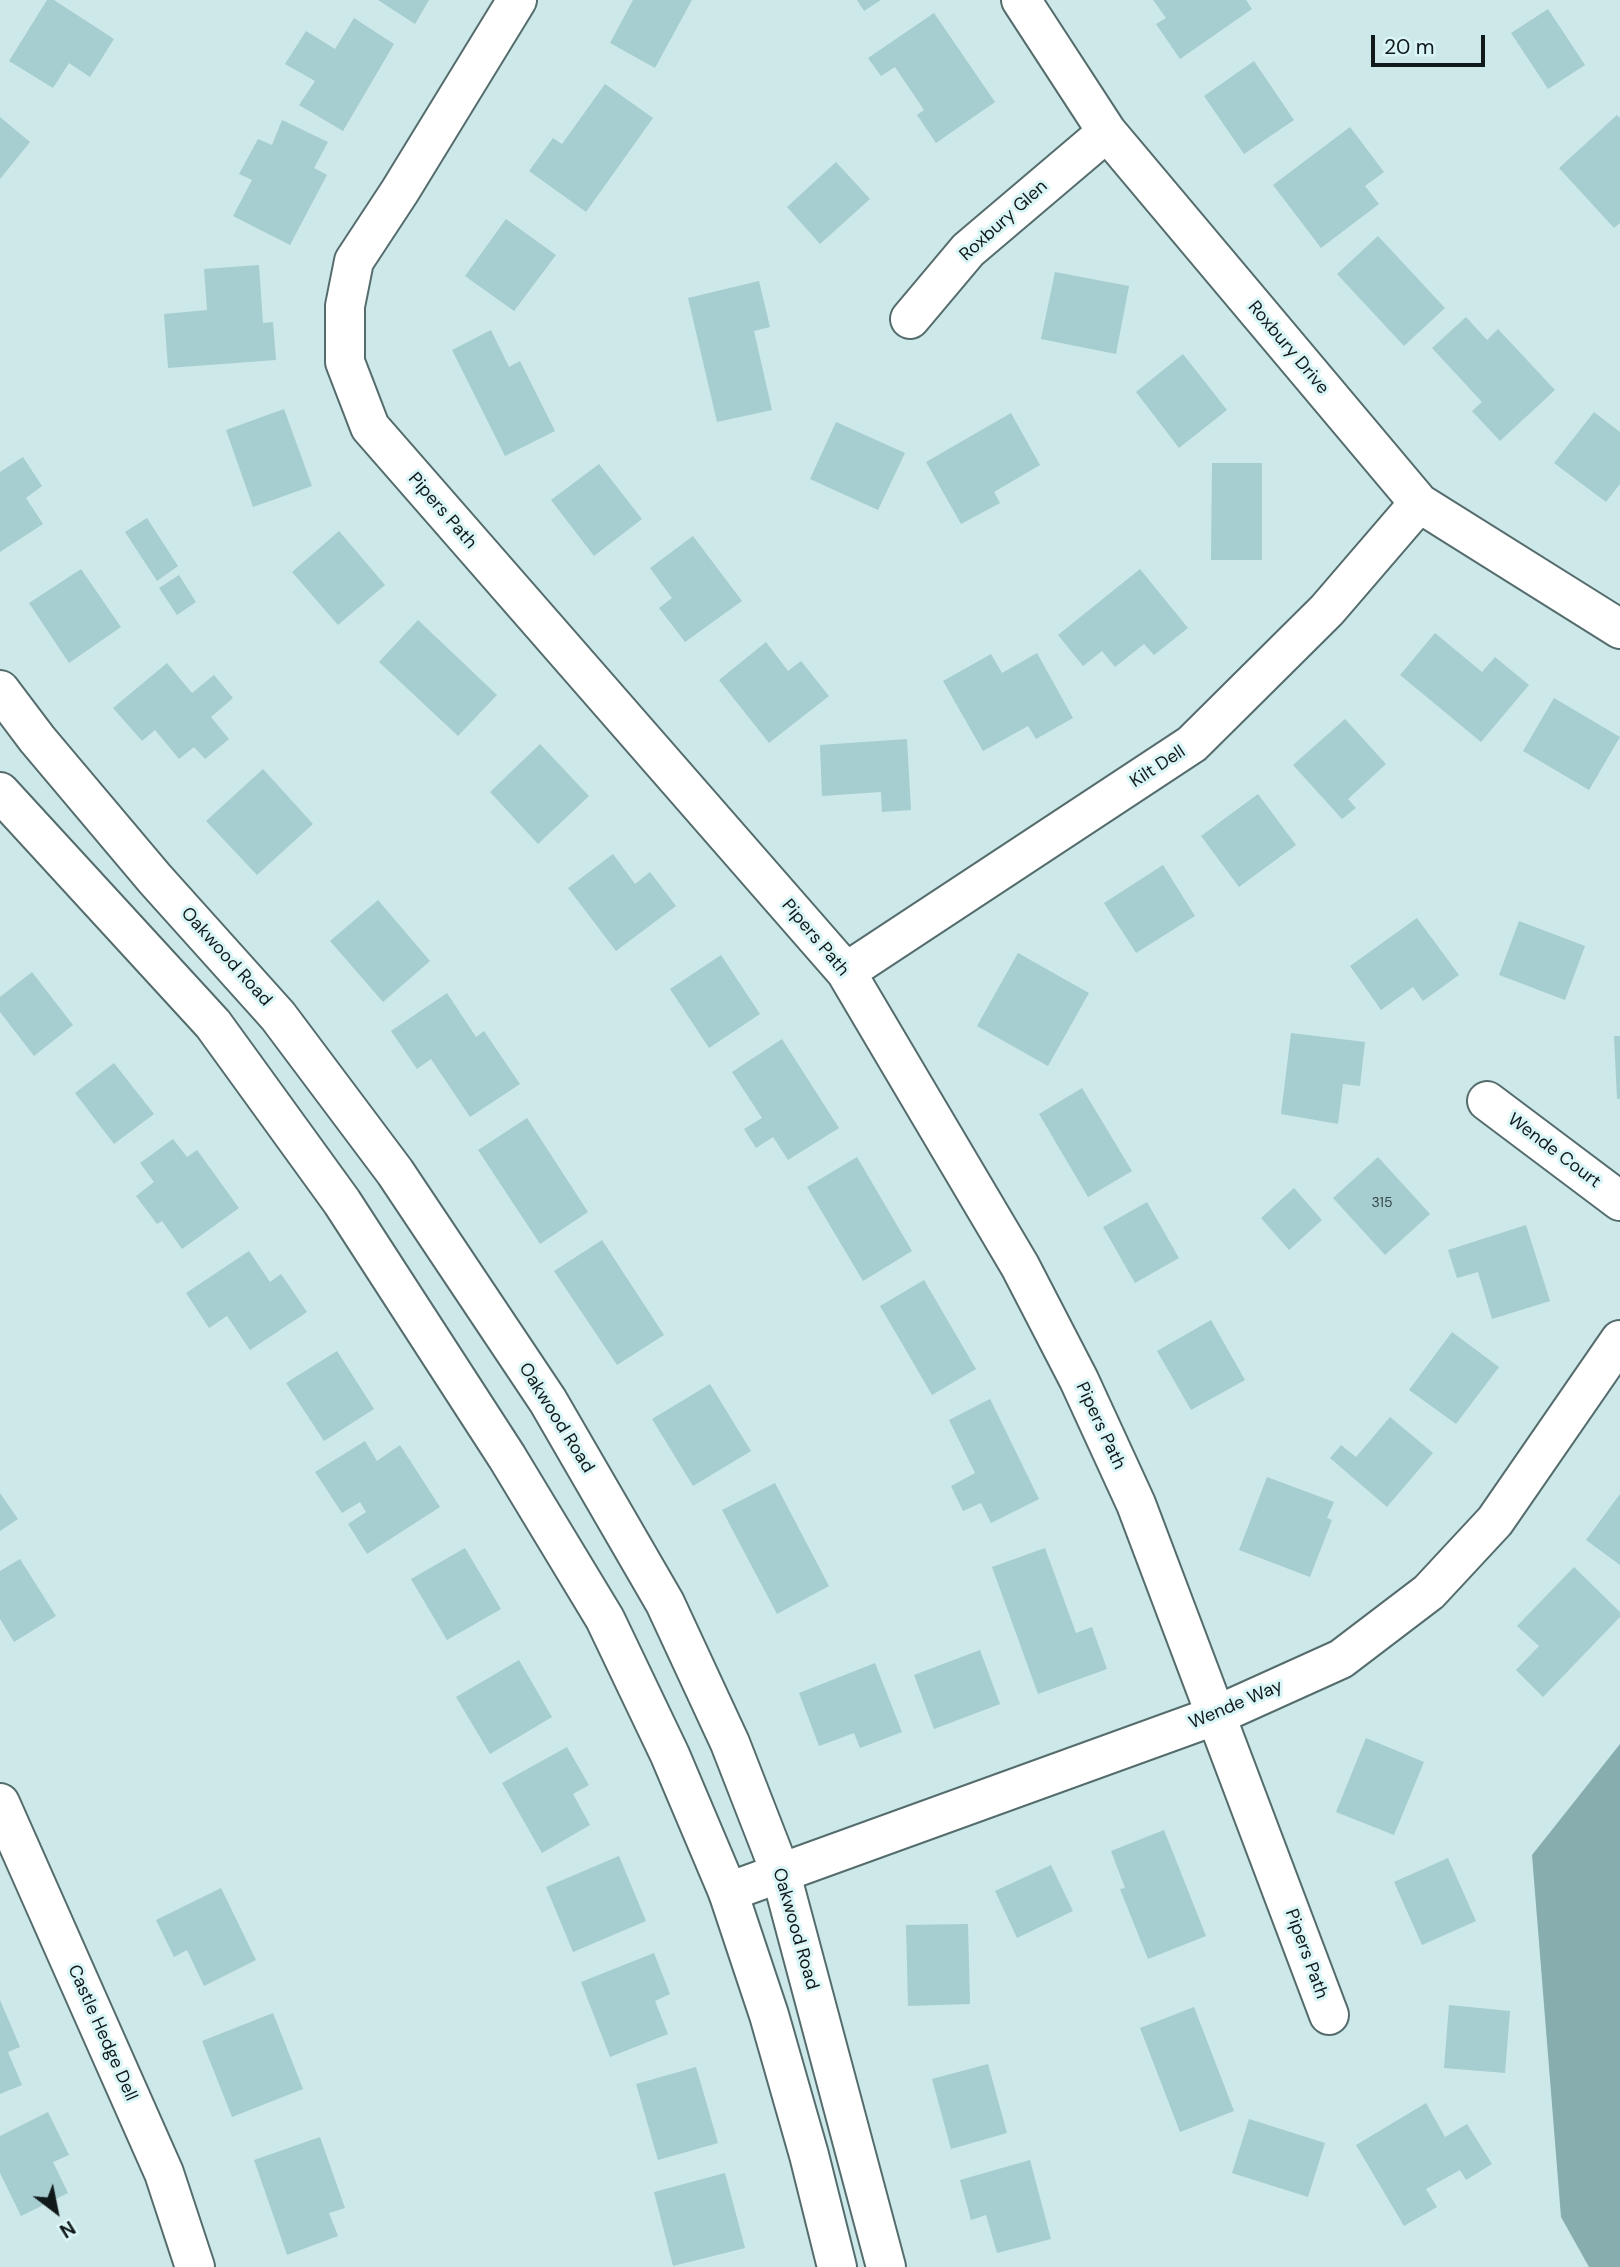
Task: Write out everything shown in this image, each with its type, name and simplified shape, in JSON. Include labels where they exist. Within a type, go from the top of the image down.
[{"type":"street","name":"Pipers Path","points":[[517,0],[354,261],[345,306],[345,362],[370,427],[846,972],[1020,1266],[1079,1380],[1136,1504],[1329,2015]]},
{"type":"street","name":"Roxbury Drive","points":[[1021,0],[1107,132],[1419,503],[1620,629]]},
{"type":"street","name":"Roxbury Glen","points":[[910,319],[968,250],[1107,132]]},
{"type":"street","name":"Kilt Dell","points":[[846,972],[1192,744],[1327,610],[1419,503]]},
{"type":"street","name":"Oakwood Road","points":[[0,690],[37,739],[155,879],[278,1016],[395,1172],[548,1401],[665,1603],[730,1743],[781,1874],[886,2267]]},
{"type":"street","points":[[0,792],[213,1024],[342,1202],[507,1457],[605,1619],[670,1755],[728,1892],[769,2015],[809,2155],[837,2267]]},
{"type":"street","name":"Wende Court","points":[[1487,1101],[1620,1201]]},
{"type":"street","name":"Wende Way","points":[[728,1892],[1217,1715],[1341,1659],[1429,1592],[1495,1521],[1620,1340]]},
{"type":"street","name":"Castle Hedge Dell","points":[[0,1804],[164,2173],[195,2267]]},
{"type":"shaded area","points":[[1620,1744],[1620,2267],[1589,2267],[1561,2217],[1532,1855]]},
{"type":"building","points":[[47,0],[54,0],[114,39],[90,77],[69,63],[53,88],[9,61]]},
{"type":"building","points":[[378,0],[429,0],[415,24]]},
{"type":"building","points":[[633,0],[692,0],[655,68],[610,43]]},
{"type":"building","points":[[857,0],[881,0],[864,11]]},
{"type":"building","points":[[1153,0],[1246,0],[1252,9],[1180,59],[1156,24],[1166,18]]},
{"type":"building","points":[[1548,9],[1585,65],[1548,89],[1511,33]]},
{"type":"building","points":[[934,13],[995,102],[936,143],[917,115],[924,110],[895,67],[881,76],[868,58]]},
{"type":"building","points":[[354,18],[394,44],[343,131],[299,105],[315,81],[285,64],[306,31],[335,49]]},
{"type":"building","points":[[1254,61],[1294,120],[1244,154],[1204,96]]},
{"type":"building","points":[[605,84],[653,118],[586,212],[529,171],[553,138],[562,144]]},
{"type":"building","points":[[1617,115],[1620,118],[1620,223],[1614,228],[1559,168]]},
{"type":"building","points":[[0,117],[30,142],[0,179]]},
{"type":"building","points":[[282,120],[328,142],[314,168],[327,175],[290,245],[233,216],[252,180],[239,174],[258,139],[272,145]]},
{"type":"building","points":[[1350,127],[1384,172],[1365,186],[1379,204],[1321,248],[1273,185]]},
{"type":"building","points":[[836,162],[870,199],[820,244],[787,207]]},
{"type":"building","points":[[506,219],[556,255],[514,311],[465,276]]},
{"type":"building","points":[[1378,236],[1445,308],[1404,346],[1337,274]]},
{"type":"building","points":[[259,265],[263,323],[273,322],[276,360],[168,368],[164,314],[207,310],[204,269]]},
{"type":"building","points":[[1055,272],[1129,286],[1116,354],[1041,339]]},
{"type":"building","points":[[759,281],[770,327],[754,331],[772,410],[717,422],[688,298]]},
{"type":"building","points":[[1466,317],[1487,340],[1498,329],[1555,390],[1500,441],[1472,411],[1482,402],[1432,348]]},
{"type":"building","points":[[491,330],[509,367],[520,361],[555,431],[505,456],[452,350]]},
{"type":"building","points":[[1183,354],[1227,410],[1179,448],[1136,392]]},
{"type":"building","points":[[284,409],[312,486],[253,507],[226,430]]},
{"type":"building","points":[[1594,412],[1620,432],[1620,484],[1606,502],[1554,463]]},
{"type":"building","points":[[1011,413],[1040,465],[994,492],[1000,503],[961,524],[926,462]]},
{"type":"building","points":[[836,422],[905,453],[878,510],[810,479]]},
{"type":"building","points":[[23,457],[42,486],[26,498],[43,524],[0,552],[0,472]]},
{"type":"building","points":[[1212,463],[1262,463],[1262,560],[1211,560]]},
{"type":"building","points":[[599,464],[642,519],[594,556],[551,500]]},
{"type":"building","points":[[147,518],[178,566],[157,581],[125,532]]},
{"type":"building","points":[[339,531],[385,585],[338,625],[292,572]]},
{"type":"building","points":[[693,536],[742,601],[685,642],[659,608],[672,598],[650,568]]},
{"type":"building","points":[[81,569],[121,627],[69,663],[29,603]]},
{"type":"building","points":[[1140,569],[1188,628],[1154,655],[1144,644],[1115,667],[1102,651],[1083,666],[1058,635]]},
{"type":"building","points":[[179,575],[196,602],[177,615],[159,588]]},
{"type":"building","points":[[418,620],[497,695],[458,736],[379,662]]},
{"type":"building","points":[[1435,633],[1482,672],[1495,657],[1529,685],[1481,742],[1400,675]]},
{"type":"building","points":[[766,642],[788,671],[801,661],[829,696],[769,743],[719,680]]},
{"type":"building","points":[[1037,653],[1073,718],[1036,739],[1028,726],[983,751],[943,681],[991,654],[1002,673]]},
{"type":"building","points":[[167,663],[192,693],[214,675],[233,698],[211,717],[229,739],[205,759],[194,747],[179,759],[155,730],[142,741],[113,708]]},
{"type":"building","points":[[1554,698],[1620,737],[1589,790],[1523,751]]},
{"type":"building","points":[[1345,719],[1386,764],[1348,799],[1356,808],[1342,819],[1293,765]]},
{"type":"building","points":[[907,739],[911,810],[882,812],[881,792],[822,796],[820,745]]},
{"type":"building","points":[[540,744],[589,796],[538,844],[490,792]]},
{"type":"building","points":[[263,769],[313,824],[257,875],[206,821]]},
{"type":"building","points":[[1258,794],[1296,845],[1239,887],[1201,836]]},
{"type":"building","points":[[613,854],[635,884],[650,872],[676,906],[616,951],[568,888]]},
{"type":"building","points":[[1163,865],[1195,916],[1136,953],[1104,903]]},
{"type":"building","points":[[378,900],[430,961],[383,1002],[330,941]]},
{"type":"building","points":[[1417,918],[1459,975],[1423,1001],[1413,987],[1381,1010],[1350,966]]},
{"type":"building","points":[[1519,921],[1585,946],[1565,1000],[1499,975]]},
{"type":"building","points":[[1018,953],[1089,993],[1048,1066],[977,1026]]},
{"type":"building","points":[[721,955],[760,1014],[709,1048],[670,989]]},
{"type":"building","points":[[32,972],[73,1025],[34,1056],[0,1012],[0,997]]},
{"type":"building","points":[[447,993],[476,1037],[484,1031],[520,1084],[470,1117],[431,1059],[417,1069],[391,1031]]},
{"type":"building","points":[[1291,1033],[1365,1042],[1360,1086],[1343,1084],[1338,1124],[1281,1114]]},
{"type":"building","points":[[1614,1036],[1620,1036],[1620,1099],[1617,1099]]},
{"type":"building","points":[[782,1039],[839,1128],[788,1160],[773,1137],[756,1148],[744,1129],[762,1118],[732,1072]]},
{"type":"building","points":[[114,1063],[154,1114],[114,1144],[75,1093]]},
{"type":"building","points":[[1082,1088],[1132,1171],[1088,1197],[1039,1114]]},
{"type":"building","points":[[527,1118],[588,1212],[540,1244],[478,1150]]},
{"type":"building","points":[[173,1139],[187,1157],[197,1150],[239,1208],[182,1249],[162,1221],[157,1224],[136,1196],[154,1182],[140,1163]]},
{"type":"building","points":[[857,1157],[912,1251],[863,1281],[807,1187]]},
{"type":"building","points":[[1378,1157],[1430,1214],[1385,1255],[1333,1198]]},
{"type":"building","points":[[1294,1188],[1322,1220],[1289,1250],[1261,1218]]},
{"type":"building","points":[[1147,1202],[1179,1258],[1135,1283],[1103,1227]]},
{"type":"building","points":[[1526,1225],[1550,1301],[1492,1319],[1478,1272],[1457,1278],[1448,1250]]},
{"type":"building","points":[[602,1240],[664,1335],[617,1365],[554,1271]]},
{"type":"building","points":[[249,1251],[270,1282],[281,1274],[307,1312],[250,1350],[227,1316],[209,1328],[186,1293]]},
{"type":"building","points":[[924,1280],[976,1369],[932,1395],[880,1306]]},
{"type":"building","points":[[1211,1320],[1245,1380],[1191,1410],[1157,1351]]},
{"type":"building","points":[[1452,1332],[1499,1367],[1456,1424],[1409,1390]]},
{"type":"building","points":[[337,1351],[374,1409],[324,1441],[286,1383]]},
{"type":"building","points":[[710,1384],[751,1451],[693,1486],[652,1419]]},
{"type":"building","points":[[990,1399],[1039,1499],[991,1523],[981,1503],[963,1511],[951,1486],[975,1473],[949,1420]]},
{"type":"building","points":[[1390,1417],[1433,1453],[1387,1507],[1330,1458],[1341,1445],[1356,1457]]},
{"type":"building","points":[[365,1441],[377,1461],[400,1445],[440,1507],[367,1554],[348,1524],[366,1512],[360,1502],[342,1513],[315,1472]]},
{"type":"building","points":[[1267,1477],[1334,1502],[1327,1518],[1332,1520],[1310,1577],[1239,1550]]},
{"type":"building","points":[[775,1483],[829,1586],[777,1614],[722,1510]]},
{"type":"building","points":[[0,1493],[18,1519],[0,1531]]},
{"type":"building","points":[[1620,1494],[1620,1565],[1586,1540]]},
{"type":"building","points":[[465,1548],[501,1609],[447,1640],[411,1579]]},
{"type":"building","points":[[1045,1548],[1076,1633],[1092,1627],[1107,1669],[1038,1694],[992,1567]]},
{"type":"building","points":[[20,1559],[56,1616],[14,1642],[0,1619],[0,1571]]},
{"type":"building","points":[[1574,1567],[1620,1612],[1620,1617],[1543,1697],[1516,1670],[1539,1646],[1517,1626]]},
{"type":"building","points":[[980,1650],[1000,1704],[934,1729],[914,1675]]},
{"type":"building","points":[[519,1660],[552,1717],[490,1754],[456,1697]]},
{"type":"building","points":[[875,1663],[902,1732],[860,1748],[854,1733],[819,1746],[799,1693]]},
{"type":"building","points":[[1366,1738],[1424,1762],[1394,1835],[1336,1812]]},
{"type":"building","points":[[567,1747],[589,1785],[573,1794],[590,1825],[542,1853],[502,1783]]},
{"type":"building","points":[[1164,1830],[1206,1936],[1148,1959],[1120,1889],[1125,1888],[1111,1851]]},
{"type":"building","points":[[619,1856],[646,1921],[573,1952],[546,1887]]},
{"type":"building","points":[[1448,1858],[1476,1921],[1422,1945],[1394,1882]]},
{"type":"building","points":[[1051,1865],[1073,1911],[1017,1938],[995,1891]]},
{"type":"building","points":[[221,1888],[256,1960],[204,1986],[187,1950],[174,1957],[156,1920]]},
{"type":"building","points":[[968,1924],[970,2004],[908,2006],[906,1925]]},
{"type":"building","points":[[654,1953],[670,1994],[655,2001],[668,2034],[610,2057],[581,1982]]},
{"type":"building","points":[[0,2000],[20,2047],[8,2052],[22,2085],[0,2094]]},
{"type":"building","points":[[1449,2005],[1510,2011],[1505,2073],[1444,2068]]},
{"type":"building","points":[[1194,2007],[1234,2111],[1180,2132],[1140,2028]]},
{"type":"building","points":[[273,2013],[303,2089],[232,2117],[202,2041]]},
{"type":"building","points":[[988,2064],[1007,2133],[951,2149],[932,2079]]},
{"type":"building","points":[[696,2067],[718,2143],[658,2160],[636,2084]]},
{"type":"building","points":[[1426,2103],[1445,2137],[1467,2124],[1492,2164],[1466,2180],[1460,2170],[1426,2189],[1437,2207],[1404,2226],[1356,2145]]},
{"type":"building","points":[[48,2112],[69,2155],[53,2162],[68,2193],[21,2216],[0,2173],[0,2136]]},
{"type":"building","points":[[1249,2119],[1325,2143],[1308,2197],[1232,2173]]},
{"type":"building","points":[[320,2137],[345,2208],[329,2213],[338,2236],[287,2255],[254,2160]]},
{"type":"building","points":[[1030,2160],[1051,2239],[997,2253],[986,2215],[971,2220],[960,2180]]},
{"type":"building","points":[[725,2173],[745,2248],[673,2266],[654,2192]]}]
